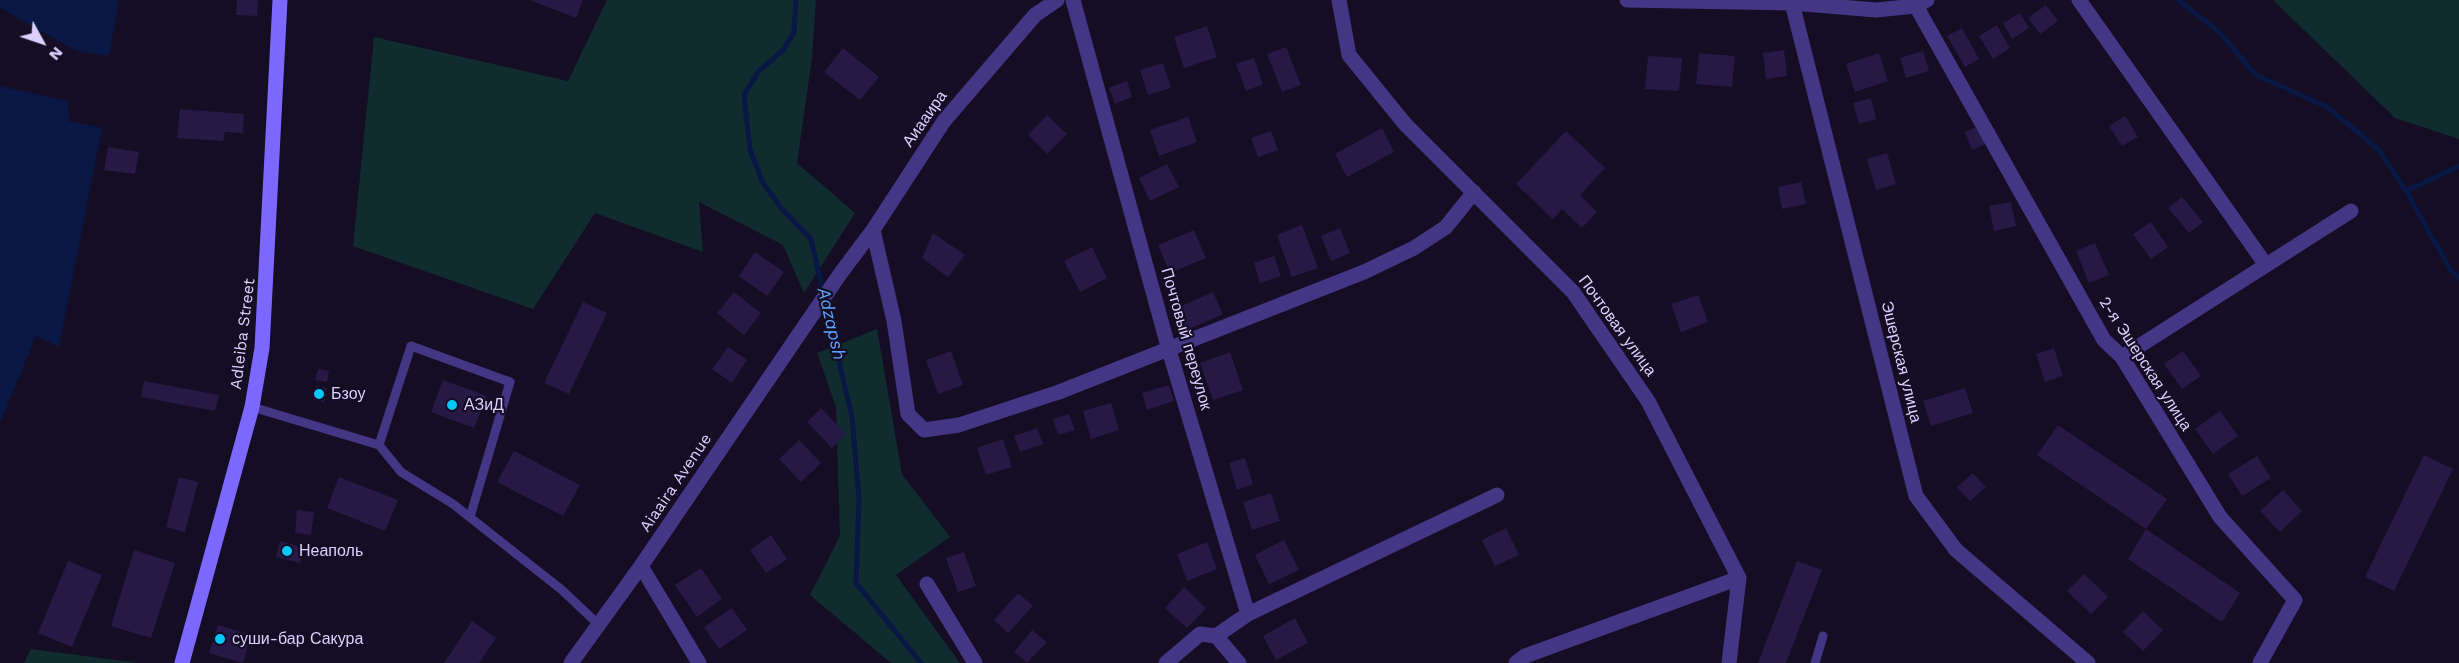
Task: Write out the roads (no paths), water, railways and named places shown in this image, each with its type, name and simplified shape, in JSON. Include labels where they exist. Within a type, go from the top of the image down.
[{"type":"main road","name":"Adleiba Street","points":[[182,663],[252,407],[262,348],[267,294],[280,0]]},
{"type":"street","name":"Аиааира","points":[[840,274],[873,230],[944,121],[1035,15],[1057,0]]},
{"type":"street","name":"Почтовый переулок","points":[[1073,0],[1169,350],[1248,614]]},
{"type":"street","name":"Почтовая улица","points":[[1339,0],[1349,55],[1405,124],[1573,291],[1617,351],[1648,401],[1739,578]]},
{"type":"street","points":[[1627,0],[1792,3],[1876,10],[1922,3]]},
{"type":"street","points":[[2079,0],[2266,265]]},
{"type":"street","name":"Эшерская улица","points":[[1792,3],[1916,495],[1956,550],[2088,663]]},
{"type":"street","name":"2-я Эшерская улица","points":[[1922,3],[2104,340],[2122,357],[2220,517],[2295,600],[2260,663]]},
{"type":"street","points":[[873,230],[894,321],[908,414],[924,430],[970,421],[1059,392],[1364,272],[1414,248],[1446,227],[1474,192]]},
{"type":"street","points":[[2122,357],[2351,211]]},
{"type":"street","name":"Aiaaira Avenue","points":[[571,663],[641,566],[840,274]]},
{"type":"street","points":[[1166,663],[1200,634],[1216,636],[1248,614],[1497,495]]},
{"type":"street","points":[[641,566],[699,663]]},
{"type":"street","points":[[1516,663],[1525,657],[1739,578],[1729,663]]},
{"type":"street","points":[[927,584],[971,661]]},
{"type":"street","points":[[1216,636],[1239,663]]},
{"type":"lane","points":[[379,445],[411,346],[510,382],[470,517]]},
{"type":"lane","points":[[252,407],[379,445],[401,472],[470,517],[562,590],[599,625]]},
{"type":"lane","points":[[1815,663],[1823,636]]},
{"type":"water","points":[[0,0],[119,0],[109,56],[75,50],[68,101],[69,121],[102,128],[59,347],[36,336],[0,423]]},
{"type":"waterway","name":"Adzapsh","points":[[796,0],[794,32],[784,49],[758,72],[744,95],[750,150],[763,183],[782,209],[811,239],[823,292]]},
{"type":"waterway","points":[[2178,0],[2219,32],[2256,75],[2327,107],[2379,150],[2406,191],[2451,271],[2459,278]]},
{"type":"waterway","points":[[2406,191],[2459,166]]},
{"type":"waterway","name":"Adzapsh","points":[[825,301],[852,417],[859,499],[856,583],[921,663]]},
{"type":"place","name":"Бзоу","points":[[319,394]]},
{"type":"place","name":"АЗиД","points":[[452,405]]},
{"type":"place","name":"Неаполь","points":[[287,551]]},
{"type":"place","name":"суши-бар Сакура","points":[[220,639]]}]
